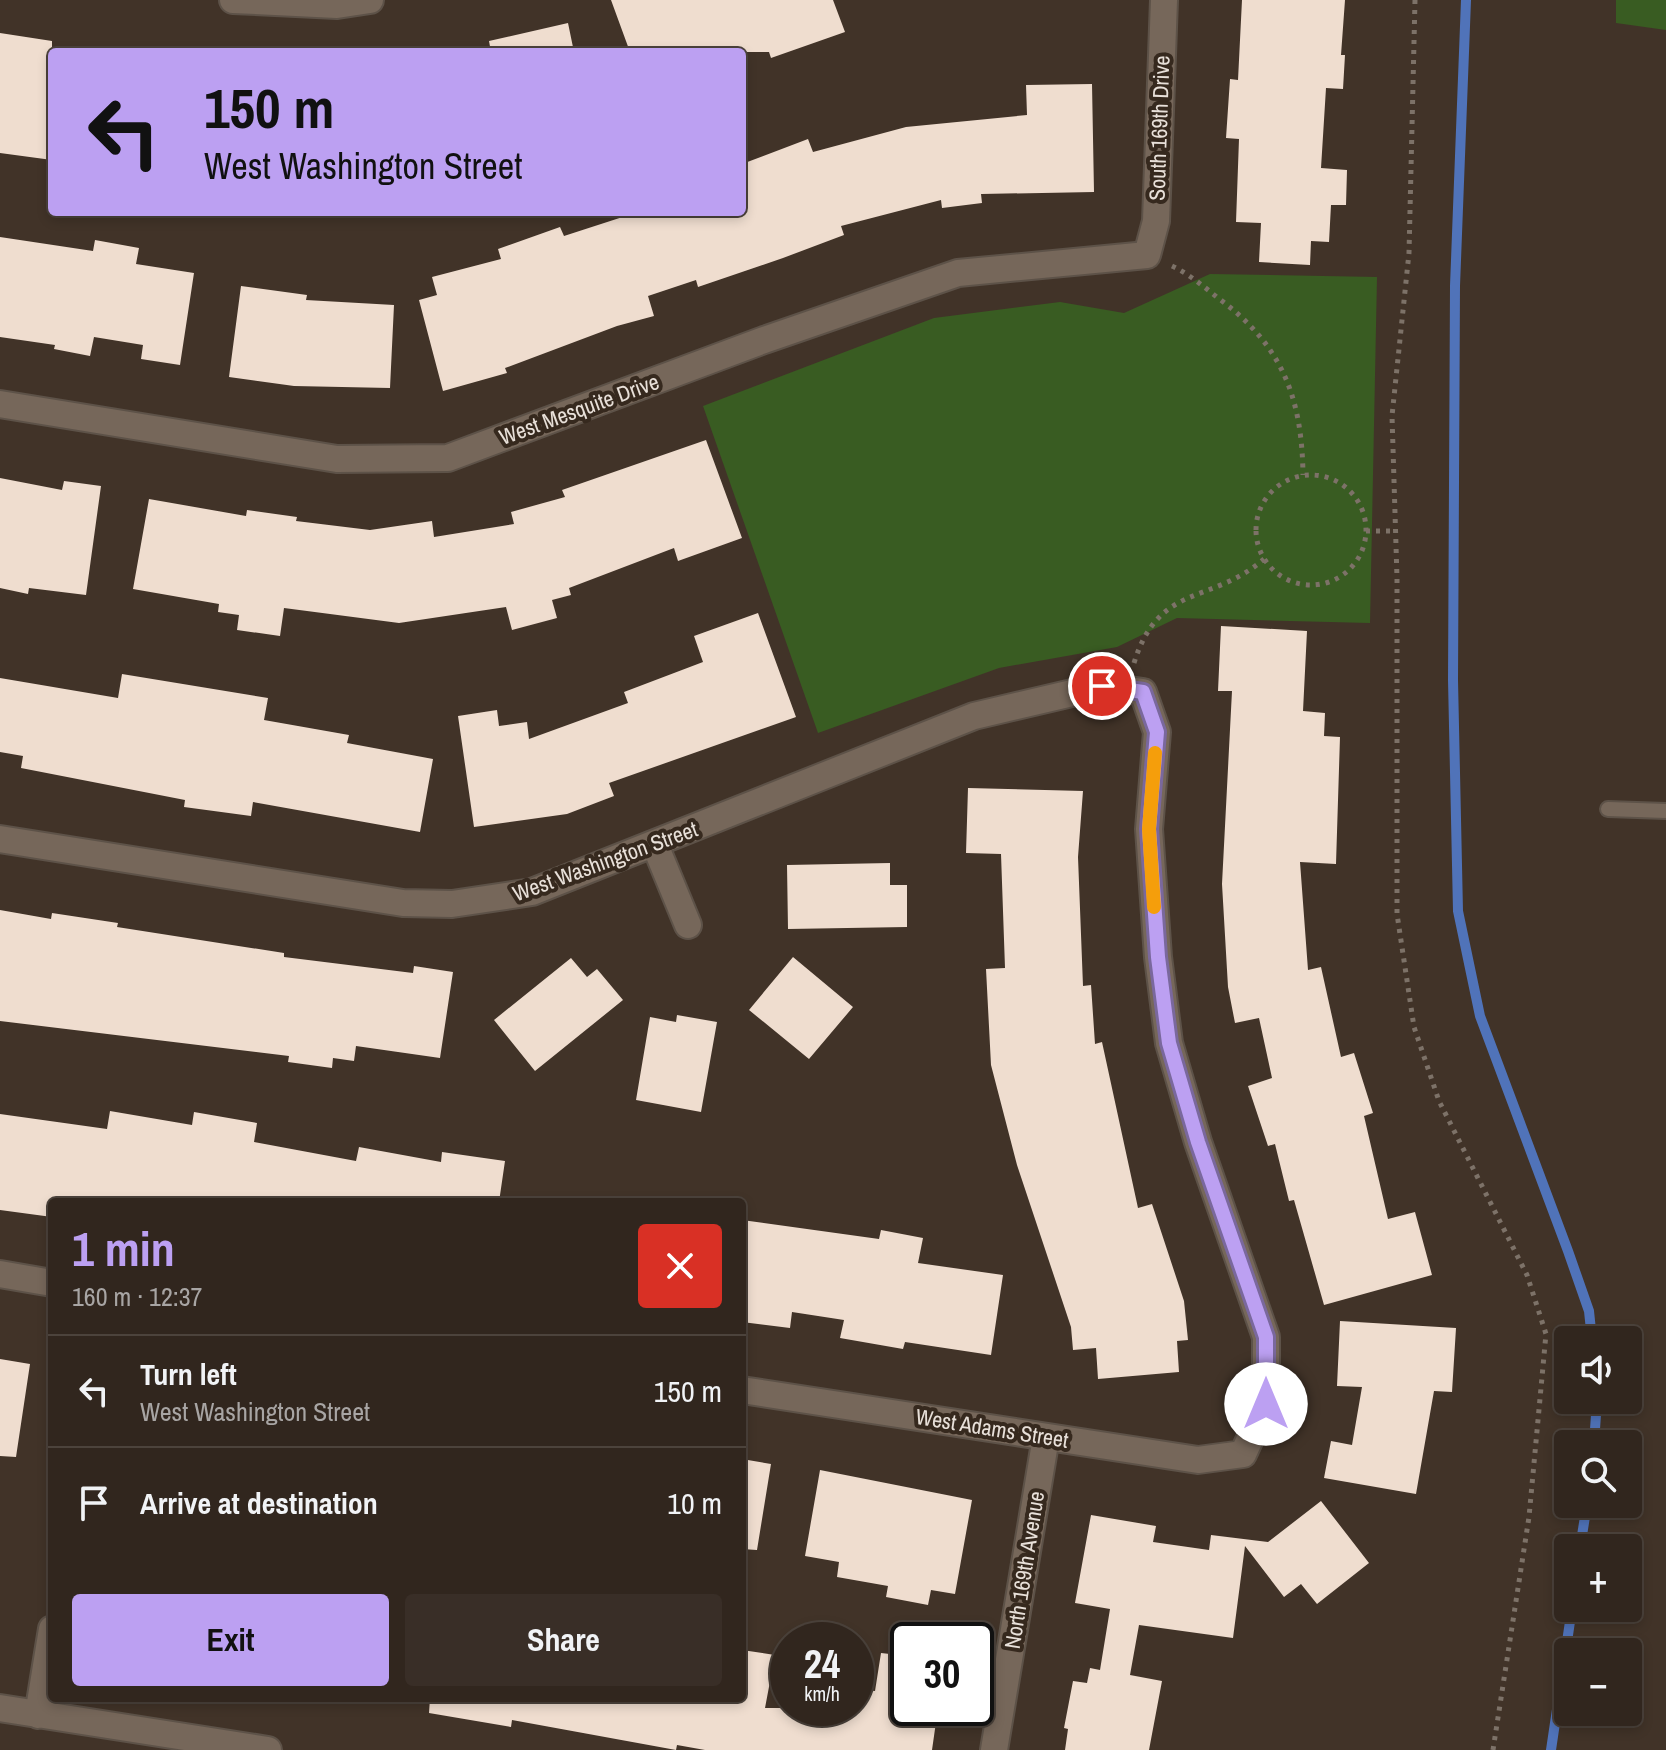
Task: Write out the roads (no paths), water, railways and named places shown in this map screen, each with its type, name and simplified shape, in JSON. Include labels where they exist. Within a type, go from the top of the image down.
[{"type":"street","points":[[233,0],[337,5],[370,0]]},
{"type":"street","name":"South 169th Drive","points":[[1147,255],[1156,221],[1164,0]]},
{"type":"street","name":"West Mesquite Drive","points":[[0,404],[337,459],[448,458],[764,340],[958,273],[1147,255]]},
{"type":"street","name":"West Washington Street","points":[[0,839],[382,900],[452,904],[532,892],[974,716],[1077,690],[1102,686],[1134,690],[1157,732],[1149,829],[1158,957],[1169,1043],[1198,1142],[1266,1337],[1266,1404],[1243,1454]]},
{"type":"street","points":[[655,845],[688,925]]},
{"type":"street","points":[[0,1274],[48,1282]]},
{"type":"street","name":"West Adams Street","points":[[746,1391],[1198,1460],[1243,1454]]},
{"type":"street","name":"North 169th Avenue","points":[[994,1750],[1046,1437]]},
{"type":"street","points":[[38,1715],[48,1654]]},
{"type":"street","points":[[0,1708],[237,1748],[268,1750]]},
{"type":"lane","points":[[1608,809],[1666,811]]},
{"type":"waterway","points":[[1466,0],[1455,286],[1453,680],[1458,911],[1480,1016],[1568,1251],[1589,1311],[1591,1326]]},
{"type":"waterway","points":[[1595,1430],[1596,1414]]},
{"type":"waterway","points":[[1582,1534],[1585,1518]]},
{"type":"waterway","points":[[1551,1750],[1570,1622]]}]
